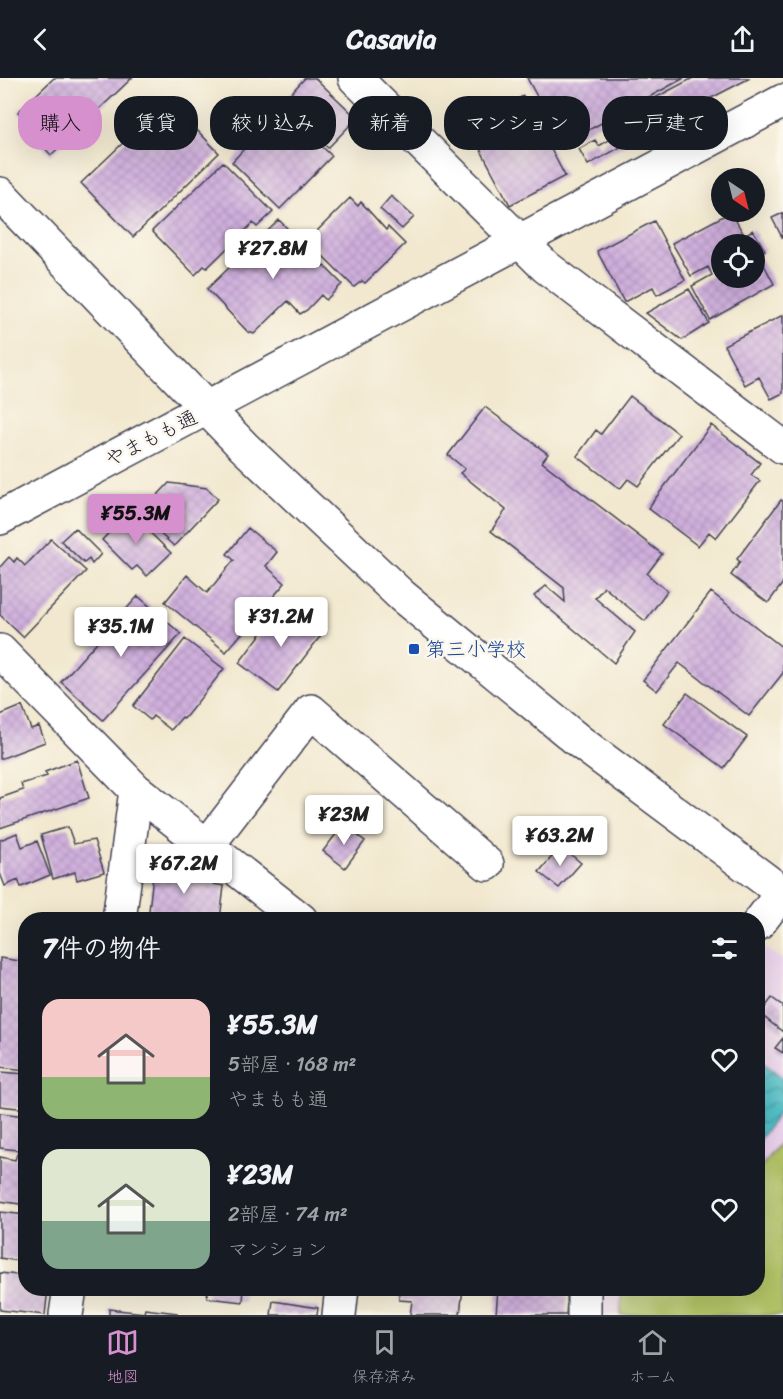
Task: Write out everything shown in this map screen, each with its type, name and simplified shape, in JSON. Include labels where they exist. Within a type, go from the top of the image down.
[{"type":"street","points":[[355,78],[546,267],[783,447]]},
{"type":"street","name":"やまもも通","points":[[0,518],[783,101]]},
{"type":"street","points":[[0,194],[244,447],[402,596],[580,742],[782,893],[765,915]]},
{"type":"street","points":[[0,651],[136,789],[291,912]]},
{"type":"street","points":[[207,846],[311,711],[487,864]]},
{"type":"street","points":[[120,912],[136,789]]},
{"type":"street","points":[[66,1315],[69,1296]]},
{"type":"street","points":[[339,1315],[341,1296]]},
{"type":"street","points":[[584,1296],[584,1315]]},
{"type":"shaded area","points":[[765,948],[783,960],[783,1315],[598,1315],[599,1296],[765,1296]]},
{"type":"green space","points":[[783,1138],[783,1315],[621,1315],[621,1296],[765,1296],[765,1162]]},
{"type":"water","points":[[765,1064],[783,1078],[783,1107],[765,1131]]},
{"type":"building","points":[[54,78],[132,78],[102,107],[102,96],[35,96]]},
{"type":"building","points":[[305,78],[315,78],[334,96],[288,96]]},
{"type":"building","points":[[527,78],[684,78],[651,96],[602,96],[602,123],[590,129],[590,96],[537,96]]},
{"type":"building","points":[[693,78],[750,78],[715,96],[659,96]]},
{"type":"building","points":[[336,98],[348,109],[348,127],[336,140]]},
{"type":"building","points":[[198,131],[210,144],[210,150],[216,150],[219,153],[133,237],[81,183],[116,150],[198,150]]},
{"type":"building","points":[[595,140],[599,146],[602,144],[602,150],[615,150],[588,165],[580,150],[590,150],[590,143]]},
{"type":"building","points":[[46,150],[56,150],[51,155]]},
{"type":"building","points":[[243,150],[326,150],[332,156],[280,209],[232,162]]},
{"type":"building","points":[[481,150],[551,150],[565,176],[510,205]]},
{"type":"building","points":[[223,162],[273,212],[257,227],[253,223],[207,268],[204,266],[195,275],[152,231]]},
{"type":"building","points":[[391,196],[414,217],[402,229],[380,209]]},
{"type":"building","points":[[350,198],[358,206],[361,202],[386,230],[388,227],[405,244],[365,283],[362,281],[354,287],[309,239]]},
{"type":"building","points":[[783,213],[783,239],[772,218]]},
{"type":"building","points":[[279,220],[342,284],[326,300],[321,295],[300,314],[288,301],[254,334],[248,332],[207,289]]},
{"type":"building","points":[[654,221],[685,280],[657,295],[653,287],[624,302],[597,251]]},
{"type":"building","points":[[712,222],[737,222],[743,234],[711,234],[711,273],[708,267],[691,276],[672,243]]},
{"type":"building","points":[[765,267],[774,284],[710,320],[692,286],[711,276],[711,288],[765,288]]},
{"type":"building","points":[[689,289],[709,323],[682,340],[646,313]]},
{"type":"building","points":[[783,315],[783,393],[771,399],[759,377],[745,385],[724,345]]},
{"type":"building","points":[[630,396],[679,434],[638,486],[628,479],[620,489],[577,456],[596,430],[601,434]]},
{"type":"building","points":[[485,407],[548,454],[542,462],[662,554],[647,574],[667,591],[645,621],[604,587],[595,598],[635,632],[614,663],[534,596],[546,586],[565,602],[564,588],[491,531],[506,510],[460,473],[465,469],[448,455]]},
{"type":"building","points":[[711,425],[760,463],[751,475],[760,481],[716,538],[709,532],[698,546],[648,508]]},
{"type":"building","points":[[169,483],[207,488],[218,499],[174,546],[139,515]]},
{"type":"building","points":[[781,500],[783,501],[783,583],[768,603],[731,575],[740,562],[737,559]]},
{"type":"building","points":[[129,512],[171,553],[147,576],[137,566],[132,570],[102,540]]},
{"type":"building","points":[[75,528],[101,554],[92,564],[89,559],[84,563],[61,541]]},
{"type":"building","points":[[248,528],[277,552],[266,566],[285,583],[226,652],[165,602],[187,575],[207,593],[234,560],[227,554]]},
{"type":"building","points":[[51,539],[86,571],[23,637],[0,615],[0,567],[9,557],[14,562],[17,558],[25,566]]},
{"type":"building","points":[[711,592],[783,648],[783,673],[749,716],[679,663],[657,691],[643,680]]},
{"type":"building","points":[[138,596],[181,634],[103,720],[61,682]]},
{"type":"building","points":[[283,605],[322,634],[278,692],[239,663]]},
{"type":"building","points":[[185,639],[224,669],[184,719],[182,717],[171,730],[153,716],[150,720],[133,706]]},
{"type":"building","points":[[687,693],[747,737],[724,768],[664,724]]},
{"type":"building","points":[[22,706],[31,729],[39,726],[45,742],[0,759],[0,715]]},
{"type":"building","points":[[77,760],[89,798],[0,828],[0,798],[23,790],[21,784],[47,776],[45,772]]},
{"type":"building","points":[[343,825],[365,841],[345,868],[323,851]]},
{"type":"building","points":[[68,827],[74,844],[94,840],[104,872],[77,880],[75,872],[53,879],[41,835]]},
{"type":"building","points":[[17,833],[22,847],[37,841],[50,875],[21,887],[18,880],[5,886],[0,873],[0,840]]},
{"type":"building","points":[[561,846],[581,863],[559,888],[539,872]]},
{"type":"building","points":[[159,864],[186,867],[185,872],[214,876],[213,884],[224,886],[221,912],[149,912],[154,866],[159,866]]},
{"type":"building","points":[[0,958],[18,961],[18,1069],[0,1067]]},
{"type":"building","points":[[772,998],[783,1006],[783,1032],[765,1018],[765,1007]]},
{"type":"building","points":[[783,1038],[783,1053],[775,1048]]},
{"type":"building","points":[[0,1072],[18,1073],[18,1108],[0,1106]]},
{"type":"building","points":[[0,1113],[18,1115],[18,1150],[0,1148]]},
{"type":"building","points":[[18,1154],[18,1204],[0,1201],[0,1157],[15,1160]]},
{"type":"building","points":[[0,1212],[18,1214],[18,1261],[0,1258]]},
{"type":"building","points":[[0,1273],[18,1275],[18,1296],[47,1296],[45,1315],[0,1310]]},
{"type":"building","points":[[207,1296],[243,1296],[243,1302],[207,1298]]},
{"type":"building","points":[[399,1296],[462,1296],[460,1315],[410,1315],[412,1301],[399,1300]]},
{"type":"building","points":[[497,1296],[567,1296],[566,1315],[496,1315]]},
{"type":"building","points":[[273,1301],[318,1308],[317,1315],[271,1315]]},
{"type":"building","points":[[109,1309],[144,1313],[145,1309],[177,1313],[177,1315],[109,1315]]},
{"type":"place","name":"第三小学校","points":[[414,649]]}]
